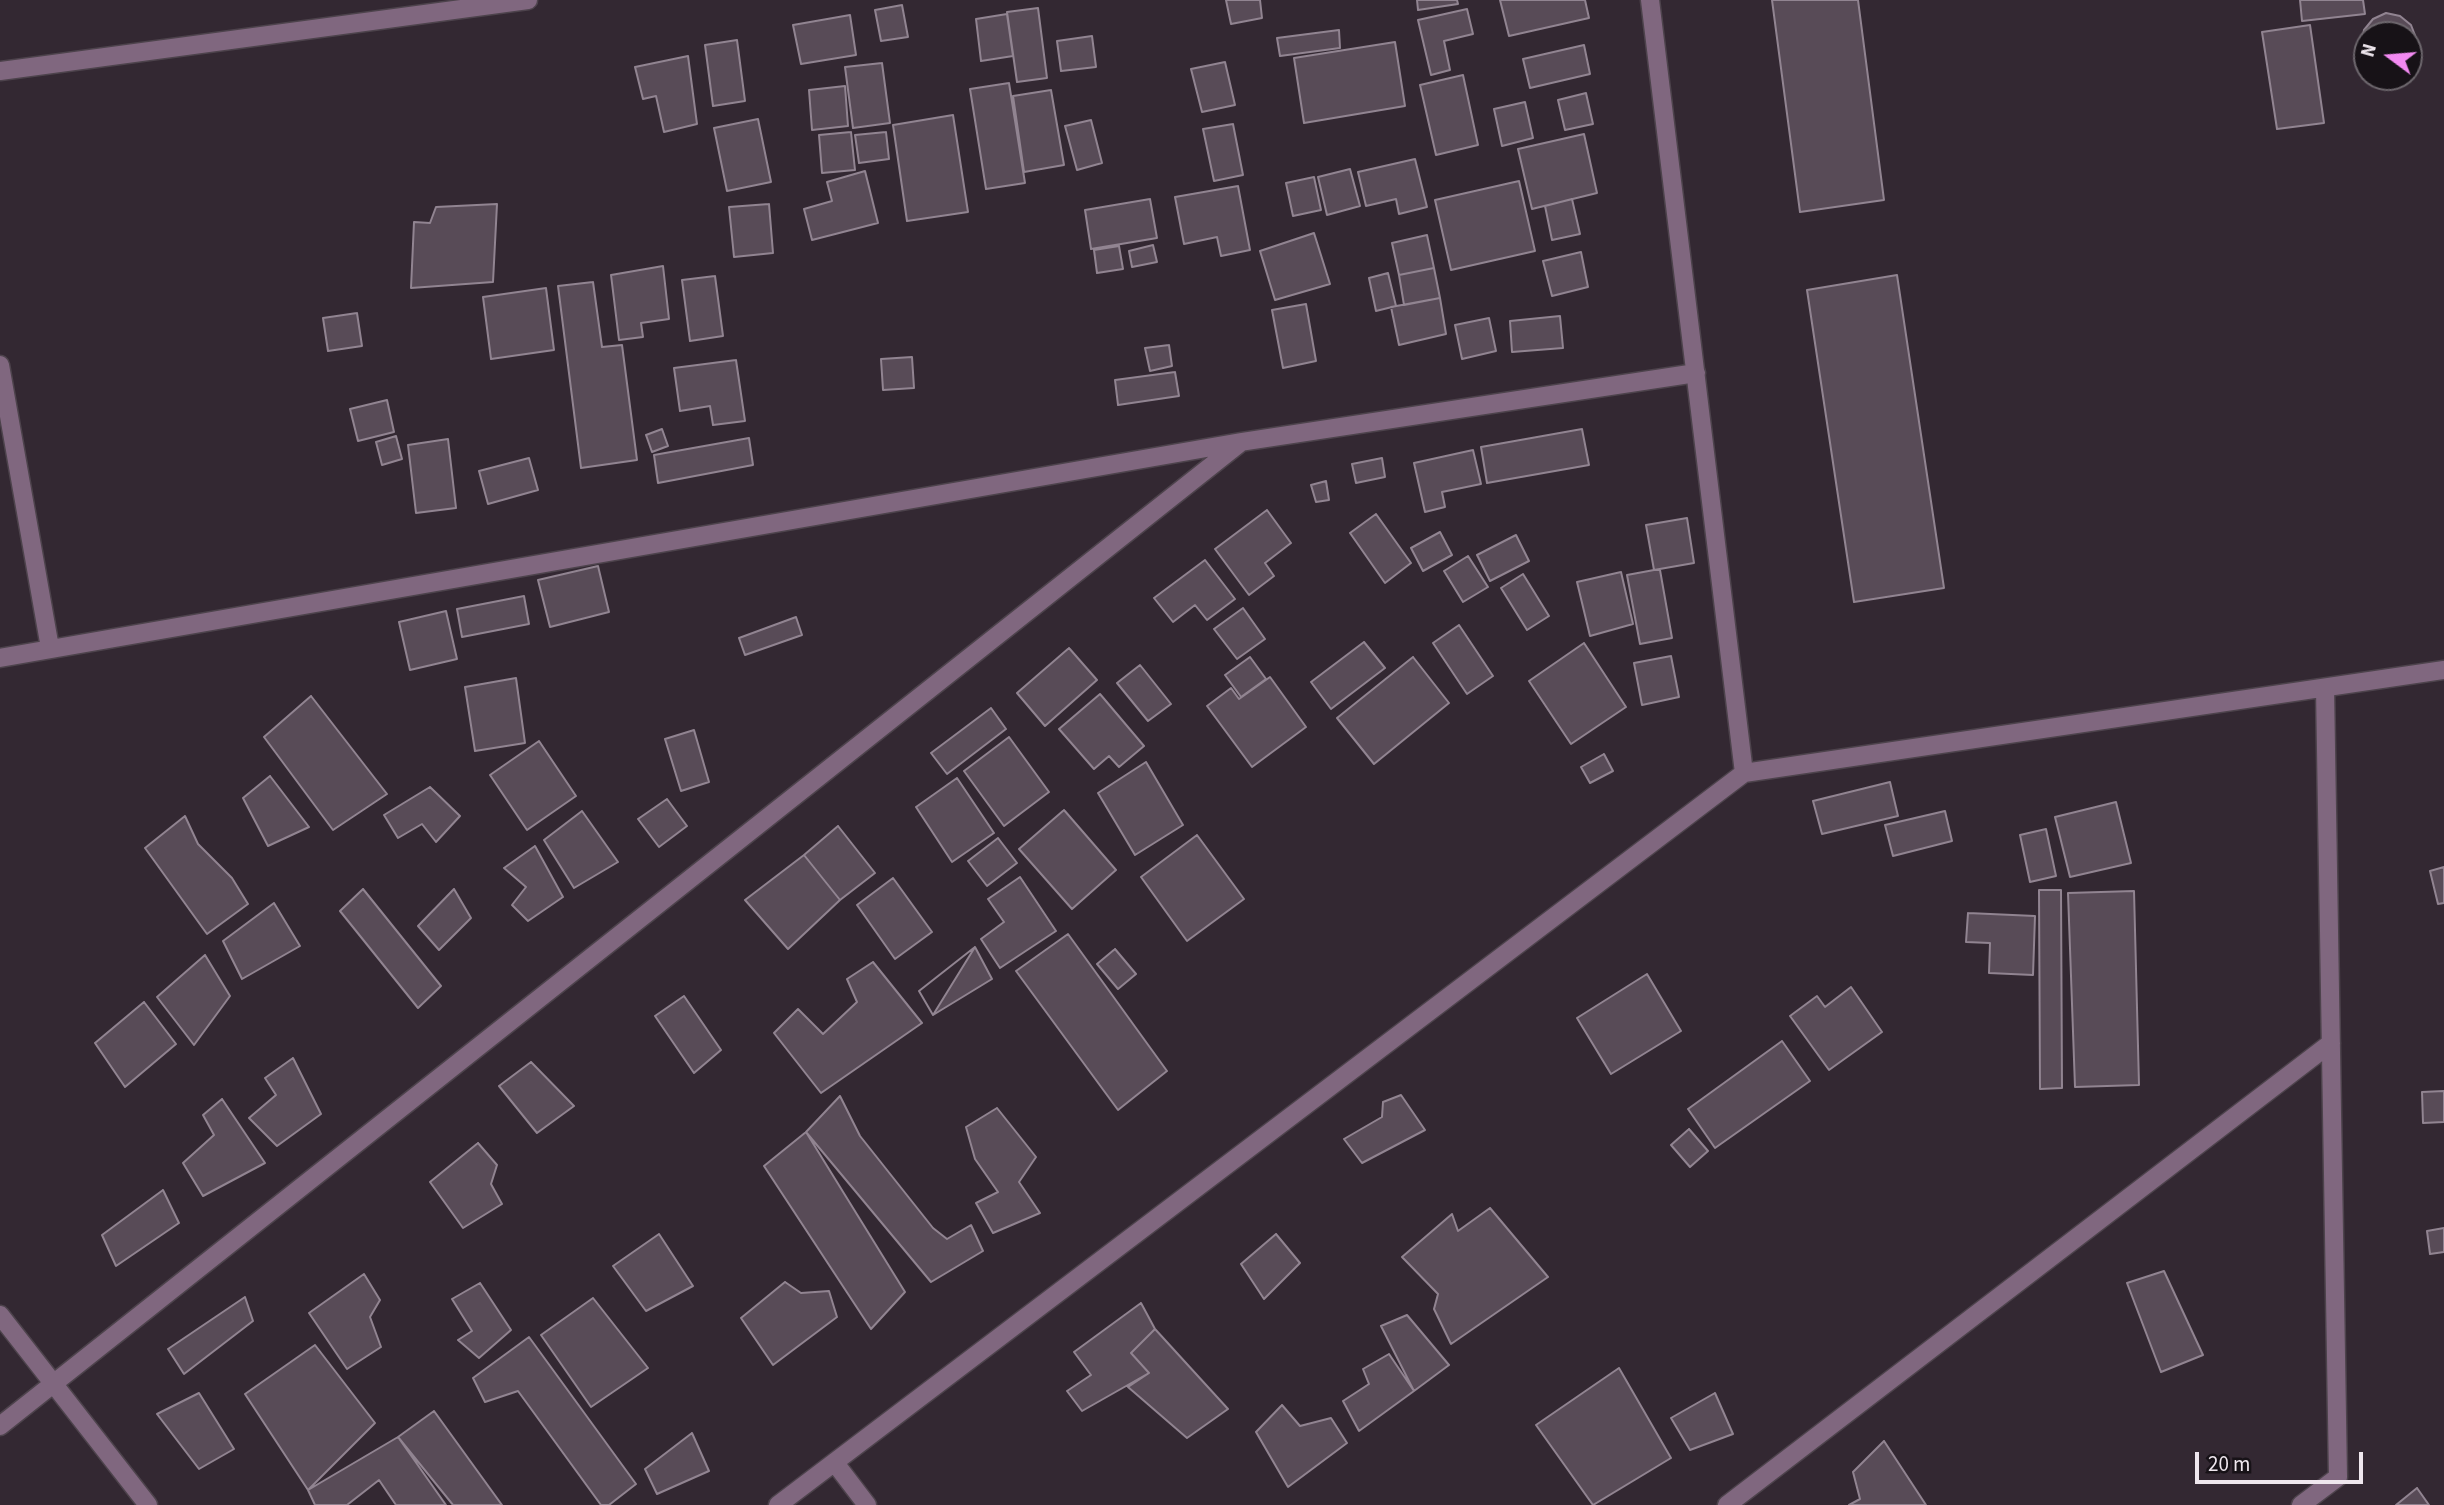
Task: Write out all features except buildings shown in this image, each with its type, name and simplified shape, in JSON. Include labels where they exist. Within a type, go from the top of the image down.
[{"type":"street","points":[[0,71],[528,0]]},
{"type":"street","points":[[1650,0],[1744,773]]},
{"type":"street","points":[[0,365],[50,648]]},
{"type":"street","points":[[0,658],[1241,442],[1696,373]]},
{"type":"street","points":[[0,1426],[1241,442]]},
{"type":"street","points":[[778,1505],[1744,773],[2444,670]]},
{"type":"street","points":[[2301,1505],[2337,1477],[2325,688]]},
{"type":"street","points":[[1727,1505],[2331,1043]]},
{"type":"street","points":[[0,1315],[148,1505]]},
{"type":"street","points":[[835,1462],[867,1505]]}]
